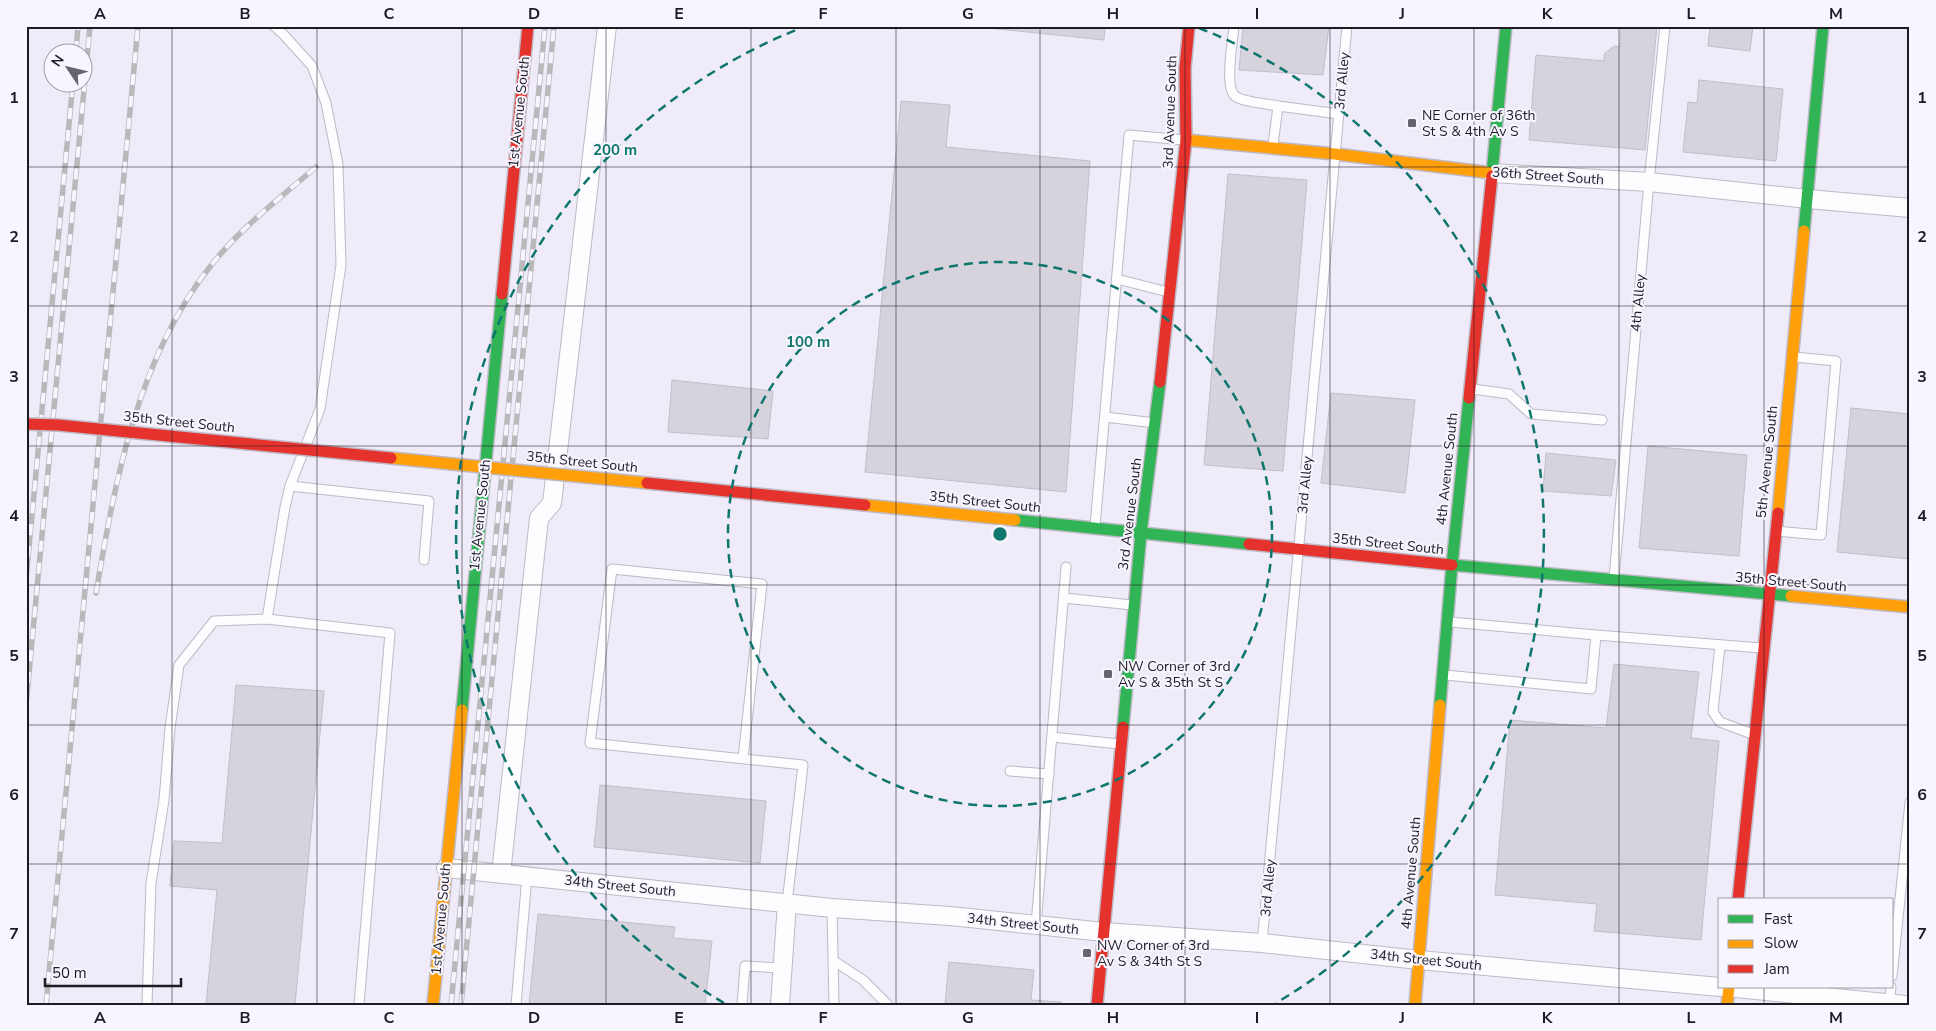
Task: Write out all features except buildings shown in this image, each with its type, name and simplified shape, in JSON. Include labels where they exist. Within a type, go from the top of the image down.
[{"type":"main road","name":"1st Avenue South","points":[[433,1005],[528,26]]},
{"type":"main road","name":"3rd Avenue South","points":[[1097,1005],[1141,533],[1156,423],[1186,140],[1185,68],[1189,26]]},
{"type":"main road","name":"4th Avenue South","points":[[1415,1005],[1452,565],[1506,26]]},
{"type":"main road","name":"5th Avenue South","points":[[1738,898],[1770,596],[1823,26]]},
{"type":"main road","name":"36th Street South","points":[[1186,140],[1335,154],[1492,173]]},
{"type":"main road","name":"35th Street South","points":[[26,424],[58,425],[1770,596],[1910,607]]},
{"type":"main road","points":[[1727,1005],[1728,988]]},
{"type":"street","points":[[501,874],[539,518],[552,503],[607,26]]},
{"type":"street","name":"36th Street South","points":[[1492,173],[1649,182],[1910,208]]},
{"type":"street","name":"34th Street South","points":[[446,868],[832,908],[950,916],[1104,932],[1262,943],[1419,960],[1718,987]]},
{"type":"street","points":[[780,1005],[788,903]]},
{"type":"street","points":[[1741,988],[1894,1000]]},
{"type":"lane","points":[[267,619],[290,486],[320,409],[341,266],[339,173],[326,103],[312,66],[274,26]]},
{"type":"lane","points":[[1234,26],[1230,82],[1232,92],[1239,98],[1278,106],[1339,114]]},
{"type":"lane","name":"3rd Alley","points":[[1262,943],[1347,26]]},
{"type":"lane","name":"4th Alley","points":[[1614,580],[1649,182],[1665,26]]},
{"type":"lane","points":[[1273,148],[1278,106]]},
{"type":"lane","points":[[1095,528],[1129,135],[1186,140]]},
{"type":"lane","points":[[1117,279],[1170,292]]},
{"type":"lane","points":[[1776,531],[1821,535],[1836,361],[1792,357]]},
{"type":"lane","points":[[1470,389],[1509,394],[1531,414],[1602,420]]},
{"type":"lane","points":[[1106,417],[1156,423]]},
{"type":"lane","points":[[484,472],[554,478]]},
{"type":"lane","points":[[290,486],[429,501],[424,560]]},
{"type":"lane","points":[[1036,925],[1066,567]]},
{"type":"lane","points":[[743,758],[762,584],[612,569],[590,743],[803,765],[788,903]]},
{"type":"lane","points":[[1064,598],[1134,606]]},
{"type":"lane","points":[[147,1005],[151,883],[164,800],[170,728],[179,665],[214,621],[267,619],[390,633],[359,1005]]},
{"type":"lane","points":[[1447,622],[1764,649]]},
{"type":"lane","points":[[1443,675],[1591,689],[1596,634]]},
{"type":"lane","points":[[1720,645],[1713,712],[1720,722],[1755,736]]},
{"type":"lane","points":[[1052,737],[1122,744]]},
{"type":"lane","points":[[1010,772],[1049,774]]},
{"type":"lane","points":[[1894,957],[1910,802]]},
{"type":"lane","points":[[516,1005],[528,876]]},
{"type":"lane","points":[[832,908],[834,1005]]},
{"type":"lane","points":[[834,961],[863,980],[888,1005]]},
{"type":"lane","points":[[742,1005],[745,966],[783,968]]},
{"type":"railway","points":[[77,42],[78,26]]},
{"type":"railway","points":[[26,705],[90,26]]},
{"type":"railway","points":[[46,1005],[138,26]]},
{"type":"railway","points":[[451,1005],[545,26]]},
{"type":"railway","points":[[461,1005],[554,26]]},
{"type":"railway","points":[[26,579],[72,92]]},
{"type":"railway","points":[[96,593],[121,465],[147,382],[164,342],[184,304],[209,268],[233,240],[316,167]]},
{"type":"traffic: fast","points":[[1492,173],[1506,26]]},
{"type":"traffic: fast","points":[[1804,231],[1823,26]]},
{"type":"traffic: fast","points":[[462,710],[502,294]]},
{"type":"traffic: fast","points":[[1123,727],[1141,533],[1160,382]]},
{"type":"traffic: fast","points":[[1440,705],[1469,398]]},
{"type":"traffic: fast","points":[[1015,520],[1249,544]]},
{"type":"traffic: fast","points":[[1452,565],[1791,596]]},
{"type":"traffic: slow","points":[[1186,140],[1335,154],[1492,173],[1492,176]]},
{"type":"traffic: slow","points":[[1778,513],[1804,231]]},
{"type":"traffic: slow","points":[[391,458],[647,483]]},
{"type":"traffic: slow","points":[[865,505],[1015,520]]},
{"type":"traffic: slow","points":[[1791,596],[1910,607]]},
{"type":"traffic: slow","points":[[1415,1005],[1440,705]]},
{"type":"traffic: slow","points":[[433,1005],[462,710]]},
{"type":"traffic: slow","points":[[1727,1005],[1729,988]]},
{"type":"traffic: jam","points":[[502,294],[528,26]]},
{"type":"traffic: jam","points":[[1160,382],[1186,140],[1185,68],[1189,26]]},
{"type":"traffic: jam","points":[[1469,398],[1492,176]]},
{"type":"traffic: jam","points":[[26,424],[58,425],[391,458]]},
{"type":"traffic: jam","points":[[647,483],[865,505]]},
{"type":"traffic: jam","points":[[1738,898],[1778,513]]},
{"type":"traffic: jam","points":[[1249,544],[1452,565]]},
{"type":"traffic: jam","points":[[1097,1005],[1123,727]]},
{"type":"place","name":"NE Corner of 36th St S & 4th Av S","points":[[1412,123]]},
{"type":"place","name":"NW Corner of 3rd Av S & 35th St S","points":[[1108,674]]},
{"type":"place","name":"NW Corner of 3rd Av S & 34th St S","points":[[1087,953]]}]
